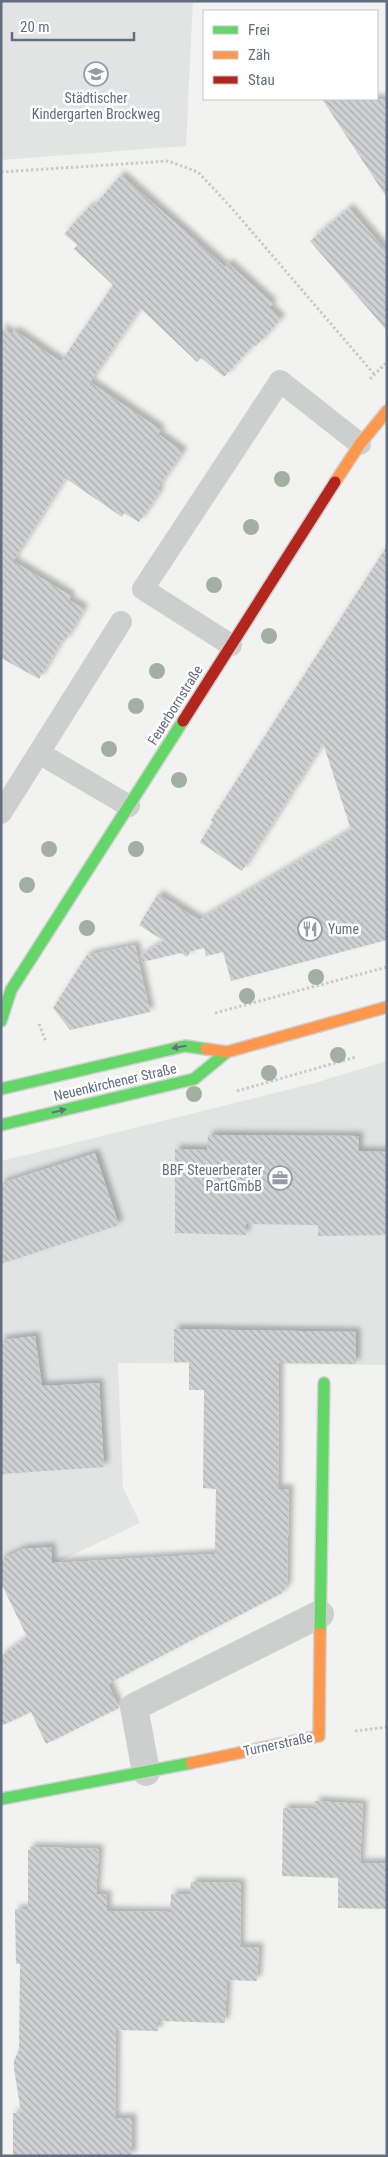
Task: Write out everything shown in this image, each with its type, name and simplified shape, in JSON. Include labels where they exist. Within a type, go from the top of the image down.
[{"type":"main road","name":"Feuerbornstraße","points":[[1,1021],[11,990],[360,444],[387,411]]},
{"type":"main road","name":"Neuenkirchener Straße","points":[[2,1089],[93,1066],[185,1046],[227,1052],[387,1007]]},
{"type":"main road","name":"Neuenkirchener Straße","points":[[7,1120],[194,1079],[227,1052]]},
{"type":"main road","name":"Turnerstraße","points":[[1,1799],[146,1772],[320,1736],[324,1383]]},
{"type":"street","points":[[146,1772],[134,1707],[320,1614]]},
{"type":"lane","points":[[231,645],[143,589],[280,381],[360,444]]},
{"type":"lane","points":[[1,813],[121,622]]},
{"type":"lane","points":[[39,753],[129,806]]},
{"type":"path","points":[[1,172],[168,161],[198,172],[229,205],[374,374]]},
{"type":"path","points":[[211,1014],[387,967]]},
{"type":"shaded area","name":"Städtischer Kindergarten Brockweg","points":[[1,1],[193,1],[186,146],[1,160]]},
{"type":"shaded area","points":[[387,1061],[387,1365],[118,1363],[123,1488],[140,1523],[1,1589],[1,1161],[311,1084]]},
{"type":"building","points":[[387,99],[387,198],[323,100]]},
{"type":"building","points":[[121,175],[225,267],[228,263],[273,304],[269,307],[281,319],[256,346],[254,344],[224,377],[201,358],[197,362],[140,308],[90,382],[161,430],[158,434],[183,452],[157,489],[160,491],[139,522],[124,513],[122,517],[65,478],[13,561],[71,596],[69,600],[84,609],[65,641],[62,640],[39,679],[1,658],[1,327],[12,335],[14,330],[61,362],[113,285],[74,249],[77,245],[64,234],[90,206],[92,208]]},
{"type":"building","points":[[349,208],[387,252],[387,331],[310,241]]},
{"type":"building","points":[[387,546],[387,940],[231,981],[223,952],[206,956],[204,948],[191,951],[187,957],[181,953],[142,962],[140,956],[164,941],[139,925],[158,894],[199,920],[351,830],[323,743],[242,871],[200,842],[213,822],[211,820]]},
{"type":"building","points":[[135,945],[150,1012],[70,1030],[53,1008],[87,955]]},
{"type":"building","points":[[208,1135],[359,1136],[358,1151],[387,1152],[387,1235],[318,1236],[318,1225],[246,1224],[246,1235],[175,1233],[175,1149],[207,1150]]},
{"type":"building","points":[[95,1153],[119,1225],[1,1264],[1,1183]]},
{"type":"building","points":[[174,1329],[356,1332],[356,1364],[279,1363],[278,1489],[289,1489],[287,1586],[282,1593],[108,1684],[119,1708],[46,1744],[31,1712],[1,1726],[1,1656],[27,1637],[1,1583],[1,1559],[23,1549],[51,1547],[52,1563],[215,1554],[216,1489],[203,1488],[204,1390],[189,1390],[189,1362],[174,1362]]},
{"type":"building","points":[[35,1336],[42,1386],[99,1383],[104,1467],[1,1474],[1,1340]]},
{"type":"building","points":[[315,1801],[363,1804],[360,1863],[387,1863],[387,1909],[338,1908],[338,1878],[282,1876],[283,1808],[315,1809]]},
{"type":"building","points":[[30,1847],[99,1849],[96,1894],[107,1895],[107,1911],[170,1912],[171,1894],[190,1894],[191,1882],[241,1883],[240,1947],[259,1947],[257,1981],[227,1980],[225,2023],[158,2021],[158,2031],[116,2030],[115,2118],[132,2118],[132,2156],[13,2156],[13,2113],[21,2113],[14,2068],[14,2060],[19,2050],[20,1964],[16,1964],[15,1909],[28,1910],[28,1850],[30,1850]]},
{"type":"traffic: fast","points":[[1,1021],[11,990],[183,721]]},
{"type":"traffic: fast","points":[[1,1089],[185,1046],[206,1049]]},
{"type":"traffic: fast","points":[[1,1125],[194,1079],[227,1052]]},
{"type":"traffic: fast","points":[[320,1633],[324,1383]]},
{"type":"traffic: fast","points":[[1,1799],[191,1763]]},
{"type":"traffic: slow","points":[[335,482],[360,444],[387,411]]},
{"type":"traffic: slow","points":[[206,1049],[227,1052],[387,1007]]},
{"type":"traffic: slow","points":[[191,1763],[319,1736],[320,1633]]},
{"type":"traffic: jam","points":[[183,721],[335,482]]},
{"type":"place","name":"Städtischer Kindergarten Brockweg","points":[[96,74]]},
{"type":"place","name":"Yume","points":[[310,929]]},
{"type":"place","name":"BBF Steuerberater PartGmbB","points":[[280,1178]]}]
